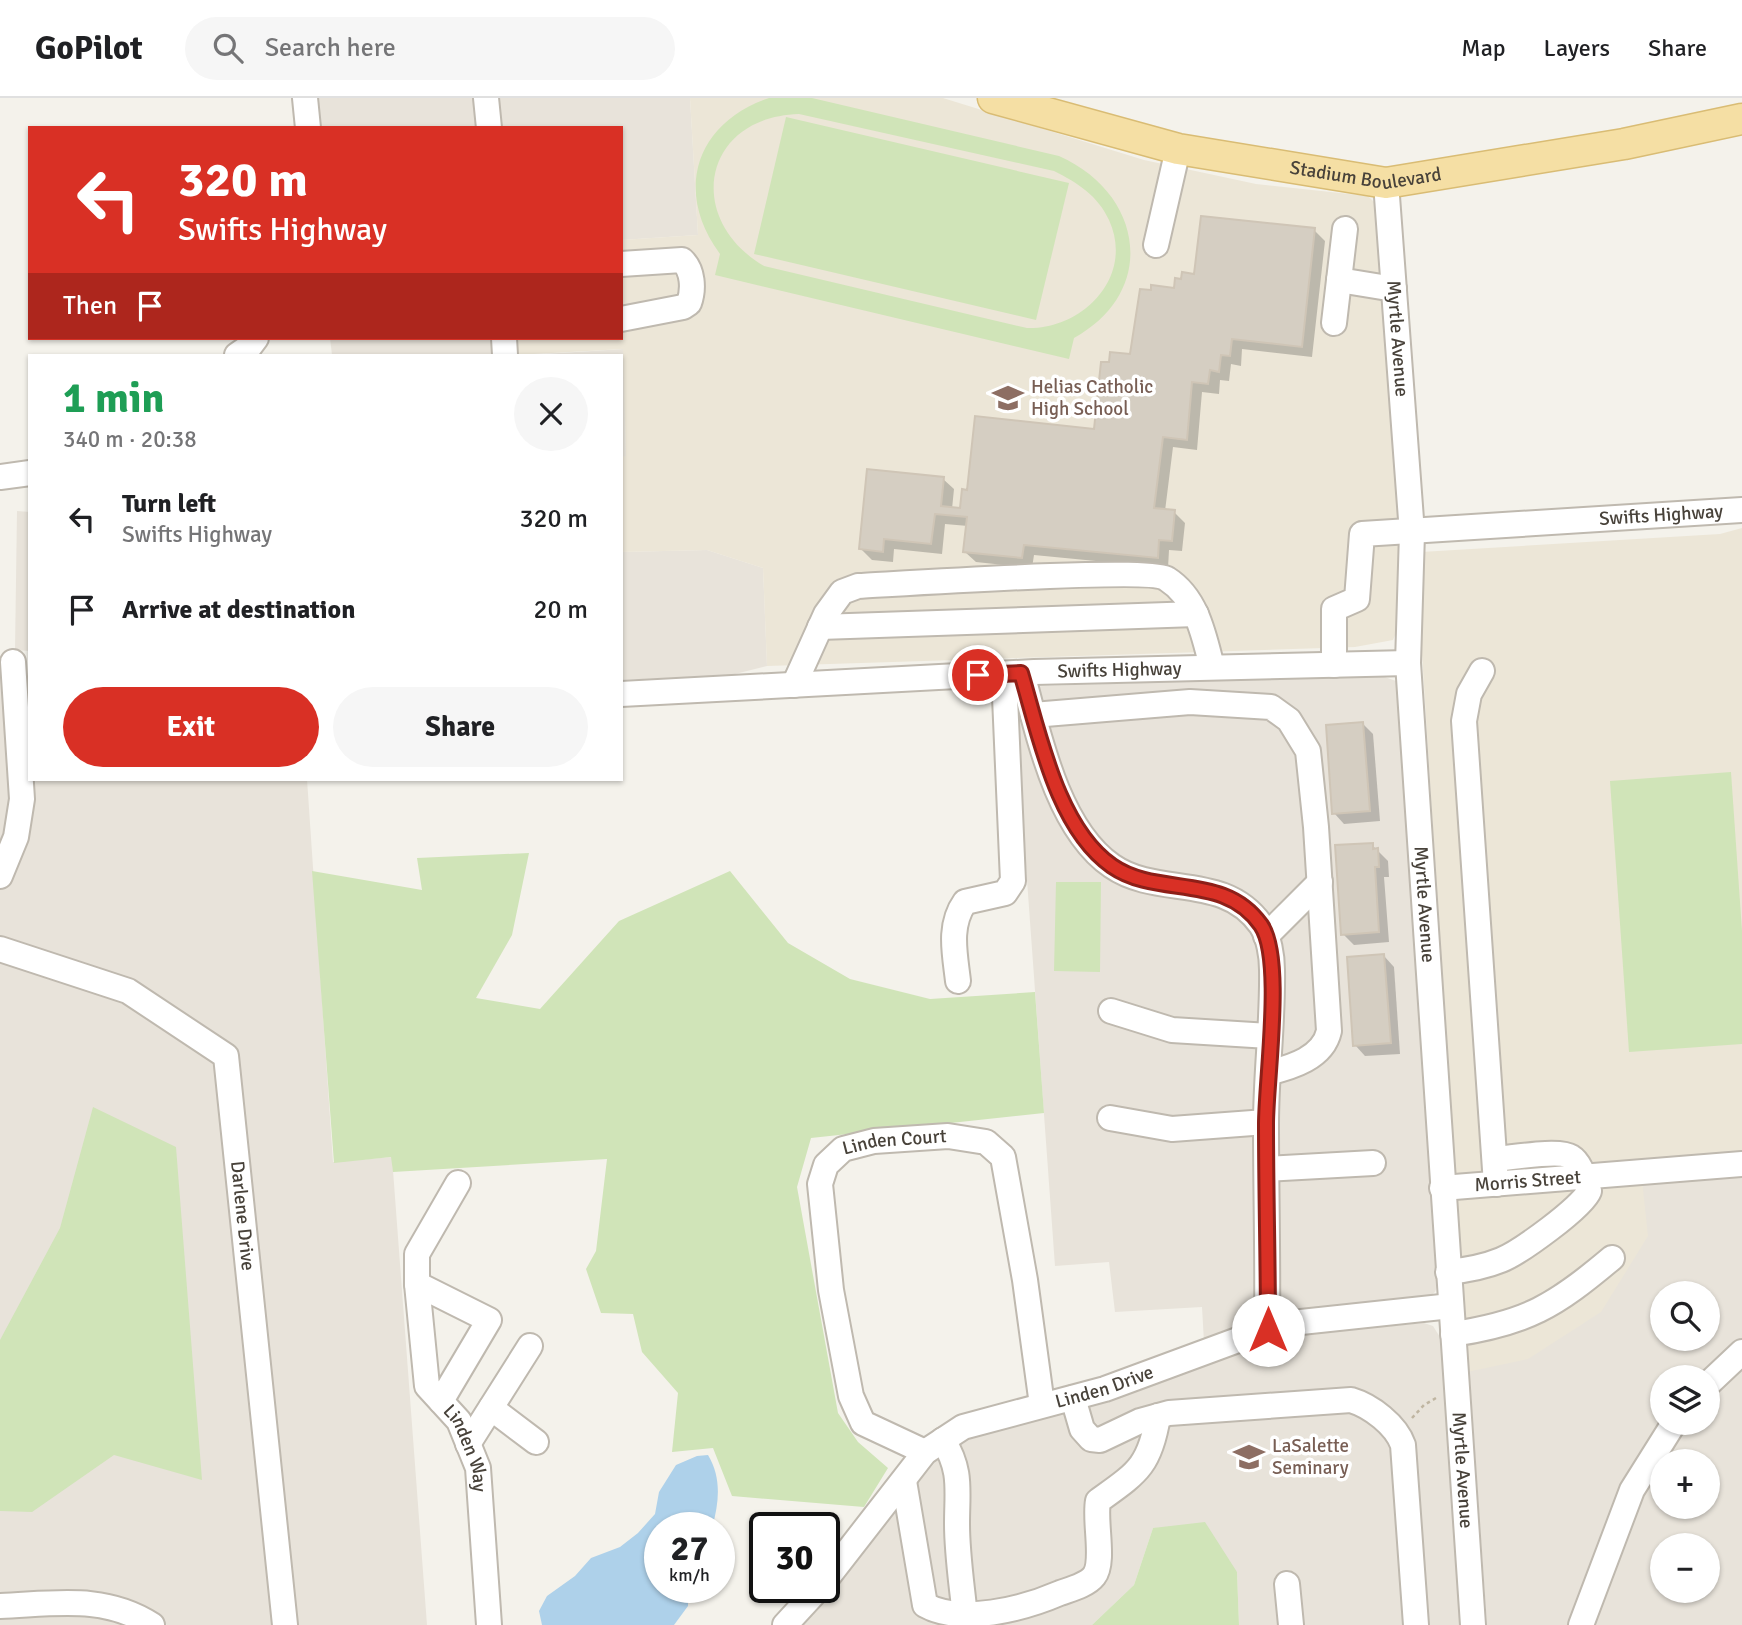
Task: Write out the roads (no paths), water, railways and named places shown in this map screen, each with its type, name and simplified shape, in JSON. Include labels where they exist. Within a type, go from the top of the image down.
[{"type":"main road","name":"Stadium Boulevard","points":[[993,98],[1178,149],[1386,183],[1624,144],[1742,119]]},
{"type":"street","points":[[305,98],[308,126]]},
{"type":"street","points":[[486,98],[489,126]]},
{"type":"street","points":[[1156,245],[1178,149]]},
{"type":"street","name":"Myrtle Avenue","points":[[1386,183],[1412,533],[1408,663],[1473,1625]]},
{"type":"street","points":[[1334,323],[1345,229]]},
{"type":"street","points":[[623,264],[682,260],[690,269],[692,291],[689,303],[683,307],[623,319]]},
{"type":"street","points":[[1339,280],[1394,289]]},
{"type":"street","points":[[238,354],[254,340]]},
{"type":"street","points":[[0,477],[28,473]]},
{"type":"street","name":"Swifts Highway","points":[[1334,664],[1334,609],[1357,599],[1362,534],[1412,533],[1742,510]]},
{"type":"street","points":[[794,685],[820,627],[842,592],[858,586],[1110,575],[1151,574],[1167,578],[1196,614],[1212,667]]},
{"type":"street","points":[[820,627],[1196,614]]},
{"type":"street","points":[[0,876],[16,837],[22,799],[14,662]]},
{"type":"street","name":"Swifts Highway","points":[[623,694],[1013,673],[1408,663]]},
{"type":"street","points":[[1482,671],[1469,694],[1464,721],[1496,1172]]},
{"type":"street","points":[[1013,673],[1033,715],[1044,753],[1063,799],[1087,843],[1113,867],[1147,880],[1210,889],[1237,901],[1260,924],[1266,936],[1272,968],[1266,1122],[1268,1330]]},
{"type":"street","points":[[957,981],[953,932],[956,915],[965,902],[1005,893],[1013,881],[1013,673]]},
{"type":"street","points":[[1033,715],[1191,702],[1271,707],[1289,720],[1308,751],[1320,882],[1329,1031],[1326,1044],[1315,1054],[1289,1068],[1268,1073]]},
{"type":"street","points":[[1266,936],[1320,882]]},
{"type":"street","name":"Darlene Drive","points":[[0,950],[128,991],[226,1056],[285,1625]]},
{"type":"street","points":[[1111,1011],[1172,1030],[1269,1036]]},
{"type":"street","points":[[1110,1118],[1172,1129],[1266,1122]]},
{"type":"street","name":"Linden Court","points":[[934,1446],[863,1423],[851,1396],[831,1290],[820,1184],[826,1165],[843,1149],[874,1141],[948,1136],[986,1142],[1003,1157],[1025,1280],[1042,1405]]},
{"type":"street","points":[[1266,1161],[1371,1155]]},
{"type":"street","name":"Morris Street","points":[[1442,1188],[1496,1172],[1583,1177],[1742,1164]]},
{"type":"street","points":[[1448,1272],[1473,1269],[1504,1259],[1580,1207],[1589,1191],[1583,1177]]},
{"type":"street","name":"Linden Way","points":[[458,1183],[417,1254],[416,1284],[427,1386],[459,1421],[478,1468],[489,1625]]},
{"type":"street","points":[[1453,1334],[1513,1322],[1546,1309],[1612,1258]]},
{"type":"street","points":[[416,1284],[489,1320],[441,1401]]},
{"type":"street","name":"Linden Drive","points":[[840,1562],[934,1446],[963,1427],[1105,1389],[1268,1330],[1301,1322],[1451,1307]]},
{"type":"street","points":[[468,1444],[530,1346]]},
{"type":"street","points":[[1720,1373],[1742,1352]]},
{"type":"street","points":[[1073,1398],[1082,1429],[1091,1439],[1100,1440],[1140,1420],[1158,1416],[1351,1400],[1365,1404],[1399,1433],[1403,1445],[1416,1625]]},
{"type":"street","points":[[491,1408],[536,1442]]},
{"type":"street","points":[[904,1481],[925,1605],[935,1613],[965,1617],[989,1617],[1024,1609],[1084,1584],[1094,1576],[1099,1563],[1095,1515],[1098,1501],[1143,1467],[1154,1438],[1158,1416]]},
{"type":"street","points":[[1581,1625],[1632,1490],[1666,1435]]},
{"type":"street","points":[[934,1446],[955,1459],[959,1483],[957,1525],[965,1617]]},
{"type":"street","points":[[1287,1584],[1291,1625]]},
{"type":"street","points":[[0,1606],[86,1601],[120,1608],[149,1624]]},
{"type":"street","points":[[785,1625],[805,1603]]},
{"type":"water","points":[[708,1455],[716,1473],[718,1491],[715,1512],[655,1512],[659,1492],[676,1465],[697,1456]]},
{"type":"water","points":[[644,1526],[644,1603],[688,1603],[674,1625],[542,1625],[539,1611],[547,1596],[575,1576],[591,1558],[620,1547]]},
{"type":"place","name":"Helias Catholic High School","points":[[1008,398]]},
{"type":"place","name":"LaSalette Seminary","points":[[1249,1457]]}]
